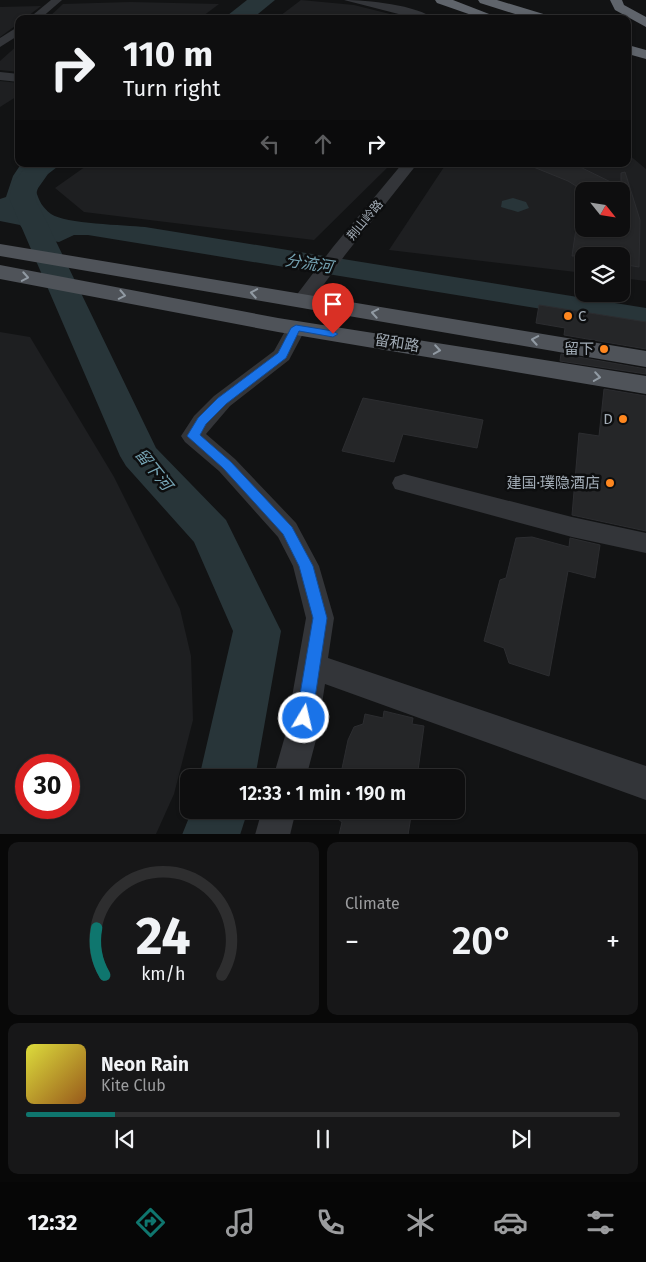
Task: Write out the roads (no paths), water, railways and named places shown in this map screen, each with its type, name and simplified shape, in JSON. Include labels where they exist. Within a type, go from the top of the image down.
[{"type":"highway","points":[[441,0],[523,15]]},
{"type":"highway","points":[[453,0],[491,9]]},
{"type":"highway","points":[[466,0],[508,15]]},
{"type":"highway","points":[[616,0],[619,7],[646,24]]},
{"type":"highway","points":[[625,0],[628,5],[646,16]]},
{"type":"highway","points":[[631,50],[646,55]]},
{"type":"highway","points":[[631,58],[646,64]]},
{"type":"highway","points":[[631,65],[646,70]]},
{"type":"main road","name":"留和路","points":[[0,250],[646,359]]},
{"type":"main road","name":"留和路","points":[[0,272],[296,328],[646,385]]},
{"type":"street","points":[[37,15],[57,0]]},
{"type":"street","points":[[349,0],[399,9],[417,15]]},
{"type":"street","points":[[0,44],[15,33]]},
{"type":"street","points":[[0,76],[15,78]]},
{"type":"street","name":"荆山岭路","points":[[302,301],[339,251],[408,167]]},
{"type":"street","points":[[292,769],[301,736],[320,618],[302,559],[287,530],[227,465],[193,436],[202,421],[222,401],[282,355],[296,328]]},
{"type":"street","points":[[404,483],[572,527],[646,543]]},
{"type":"street","points":[[313,666],[646,783]]},
{"type":"street","points":[[272,834],[276,819]]},
{"type":"water","points":[[247,0],[275,0],[257,15],[228,15]]},
{"type":"water","name":"分流河","points":[[19,167],[57,167],[48,174],[36,191],[43,206],[51,214],[69,220],[145,227],[575,297],[575,302],[609,302],[646,308],[646,326],[88,235],[74,235],[59,242],[30,238],[20,225],[0,221],[0,199],[6,197],[13,176]]},
{"type":"water","points":[[513,198],[526,202],[529,208],[518,212],[501,207],[502,201]]},
{"type":"waterway","name":"留下河","points":[[40,167],[26,182],[22,198],[140,456],[211,532],[257,631],[229,769]]},
{"type":"waterway","name":"留下河","points":[[211,834],[217,819]]},
{"type":"place","name":"C","points":[[568,316]]},
{"type":"place","name":"留下","points":[[604,349]]},
{"type":"place","name":"D","points":[[623,419]]},
{"type":"place","name":"建国·璞隐酒店","points":[[610,483]]}]
